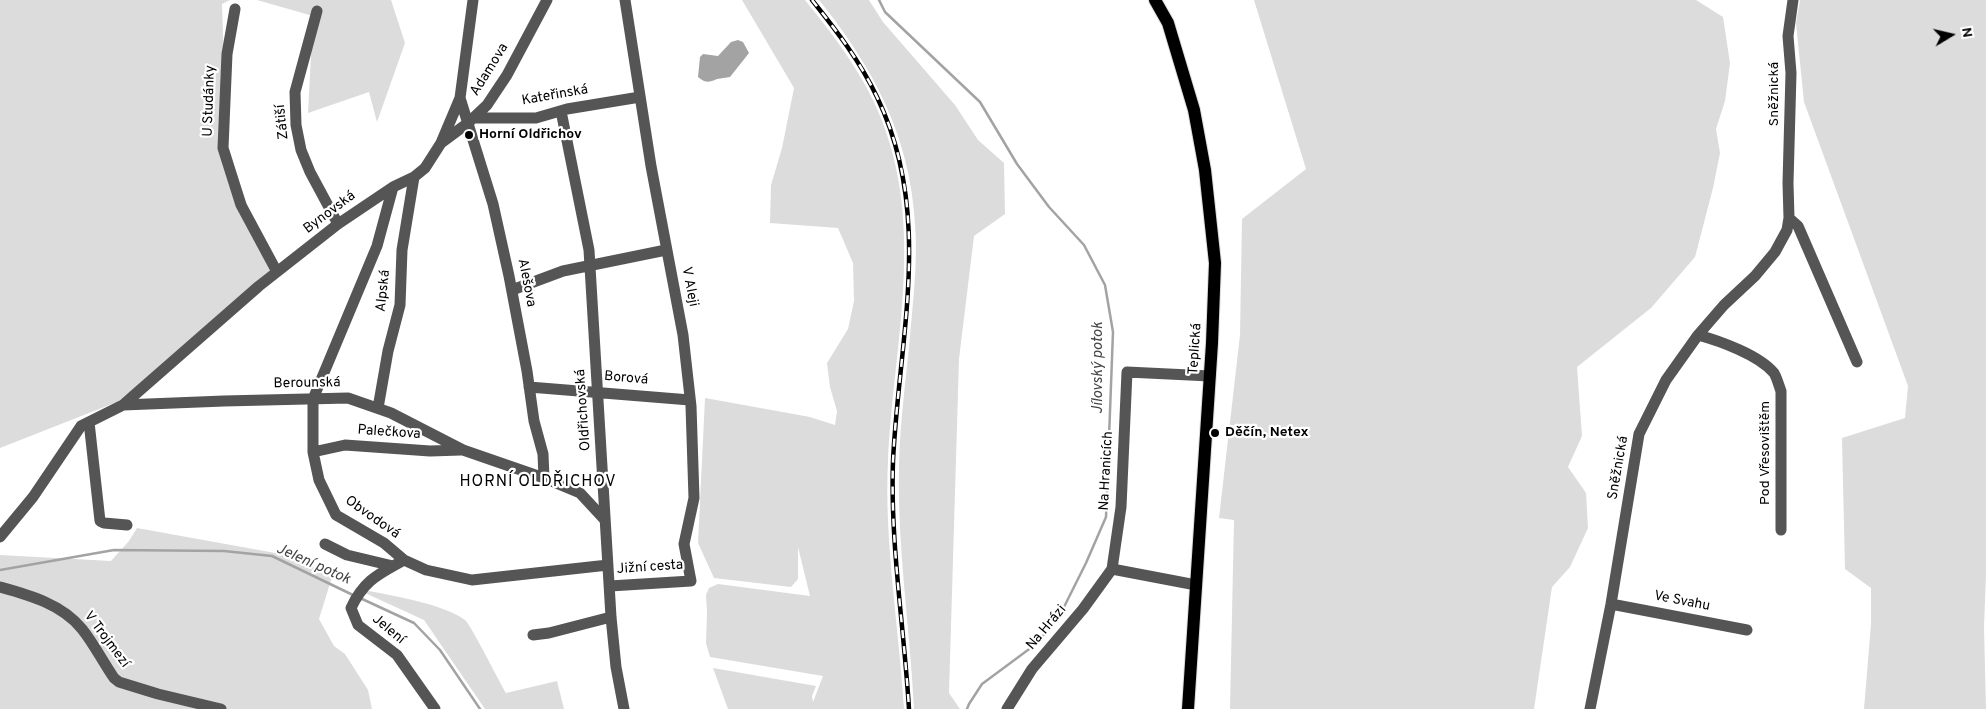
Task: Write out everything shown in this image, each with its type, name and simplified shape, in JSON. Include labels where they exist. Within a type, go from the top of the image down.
[{"type":"main road","name":"Teplická","points":[[1155,0],[1168,23],[1186,81],[1200,138],[1215,263],[1210,376],[1188,709]]},
{"type":"street","name":"Bynovská","points":[[123,405],[277,272],[338,224],[425,168],[442,143],[460,98],[473,0]]},
{"type":"street","name":"Adamova","points":[[442,143],[487,105],[507,75],[547,0]]},
{"type":"street","name":"V Aleji","points":[[625,0],[666,250],[683,335],[690,400],[694,498],[684,544],[691,581]]},
{"type":"street","name":"Sněžnická","points":[[1590,709],[1611,604],[1639,434],[1666,380],[1698,335],[1724,305],[1755,276],[1775,252],[1787,230],[1789,218],[1791,73],[1788,36],[1793,0]]},
{"type":"street","name":"U Studánky","points":[[235,9],[227,54],[223,148],[241,205],[277,272]]},
{"type":"street","name":"Zátiší","points":[[317,11],[295,92],[296,125],[301,150],[310,172],[338,224]]},
{"type":"street","name":"Kateřinská","points":[[471,120],[536,118],[561,111],[640,97]]},
{"type":"street","name":"Alešova","points":[[460,98],[471,120],[494,204],[512,290],[534,421],[542,454],[544,478]]},
{"type":"street","name":"Oldřichovská","points":[[561,111],[588,241],[593,332],[599,392],[611,617],[616,667],[624,709]]},
{"type":"street","name":"Alpská","points":[[378,408],[388,352],[400,305],[402,250],[414,176]]},
{"type":"street","name":"Obvodová","points":[[393,187],[378,246],[313,399],[313,452],[319,480],[336,515],[384,543],[404,560],[426,570],[472,580],[608,564]]},
{"type":"street","points":[[1789,218],[1798,226],[1857,362]]},
{"type":"street","points":[[512,290],[563,271],[666,250]]},
{"type":"street","name":"Pod Vřesovištěm","points":[[1698,335],[1720,341],[1742,351],[1763,364],[1774,374],[1782,391],[1781,530]]},
{"type":"street","name":"Na Hranicích","points":[[1112,568],[1122,507],[1127,372],[1210,376]]},
{"type":"street","name":"Borová","points":[[529,387],[690,400]]},
{"type":"street","name":"Berounská","points":[[0,537],[25,506],[80,426],[123,405],[348,398],[392,413],[463,450],[544,478],[580,493],[605,520]]},
{"type":"street","points":[[89,422],[100,521],[104,524],[127,525]]},
{"type":"street","name":"Palečkova","points":[[313,452],[345,445],[430,451],[463,450]]},
{"type":"street","points":[[325,544],[347,555],[393,566]]},
{"type":"street","name":"Jelení","points":[[404,560],[371,578],[357,596],[351,608],[358,625],[397,655],[435,709]]},
{"type":"street","points":[[1112,568],[1196,585]]},
{"type":"street","name":"Na Hrázi","points":[[1007,709],[1032,669],[1083,610],[1112,568]]},
{"type":"street","name":"Jižní cesta","points":[[610,586],[691,581]]},
{"type":"street","name":"V Trojmezí","points":[[0,587],[37,598],[70,618],[82,629],[118,682],[221,709]]},
{"type":"street","name":"Ve Svahu","points":[[1611,604],[1747,630]]},
{"type":"street","points":[[533,635],[550,633],[611,617]]},
{"type":"shaded area","points":[[0,0],[230,0],[222,4],[227,146],[273,280],[117,402],[0,448]]},
{"type":"shaded area","points":[[257,0],[391,0],[405,43],[377,122],[369,92],[308,113],[313,16]]},
{"type":"shaded area","points":[[742,0],[805,0],[833,36],[858,73],[873,100],[890,144],[900,189],[904,233],[904,278],[891,414],[887,491],[890,553],[904,709],[728,709],[713,668],[816,686],[812,696],[813,702],[823,676],[710,657],[706,643],[706,595],[709,588],[718,584],[810,596],[798,547],[798,579],[791,587],[714,578],[698,543],[705,398],[810,417],[835,425],[837,411],[830,387],[827,363],[848,329],[854,301],[853,263],[838,228],[770,223],[771,185],[782,148],[794,88]]},
{"type":"shaded area","points":[[819,0],[869,0],[883,22],[955,105],[978,140],[1004,163],[1005,214],[974,236],[959,359],[949,693],[960,709],[914,709],[899,495],[901,433],[916,266],[916,238],[912,192],[897,132],[872,77],[856,51]]},
{"type":"shaded area","points":[[1254,0],[1696,0],[1723,17],[1730,63],[1725,101],[1716,129],[1720,153],[1695,257],[1651,308],[1577,367],[1582,436],[1568,467],[1586,493],[1588,528],[1570,567],[1552,587],[1534,709],[1230,709],[1234,520],[1219,518],[1240,335],[1242,219],[1306,169]]},
{"type":"shaded area","points":[[1800,0],[1986,0],[1986,574],[1984,627],[1986,709],[1864,709],[1871,624],[1871,588],[1845,569],[1842,438],[1905,418],[1908,386],[1804,102],[1796,23]]},
{"type":"shaded area","points":[[738,40],[743,42],[749,53],[730,77],[707,82],[698,77],[700,57],[703,54],[718,56],[731,42]]},
{"type":"shaded area","points":[[137,528],[292,556],[332,577],[319,619],[334,646],[345,654],[368,690],[372,709],[0,709],[0,555],[111,561],[129,541]]},
{"type":"shaded area","points":[[369,591],[432,605],[456,614],[468,624],[506,693],[557,681],[564,709],[485,709],[424,620],[365,593]]},
{"type":"waterway","name":"Jílovský potok","points":[[879,0],[885,12],[980,102],[1017,164],[1049,207],[1084,245],[1105,285],[1113,332],[1106,517],[1059,617],[1036,644],[982,684],[967,709]]},
{"type":"waterway","name":"Jelení potok","points":[[0,570],[114,550],[224,551],[272,556],[355,596]]},
{"type":"waterway","name":"Jelení potok","points":[[360,598],[414,623],[440,650],[480,709]]},
{"type":"railway","points":[[812,0],[839,34],[877,97],[894,141],[904,186],[909,231],[909,276],[896,414],[893,492],[895,554],[909,709]]},
{"type":"place","name":"Horní Oldřichov","points":[[469,135]]},
{"type":"place","name":"Děčín, Netex","points":[[1215,433]]},
{"type":"district","name":"HORNÍ OLDŘICHOV","points":[[538,483]]}]
